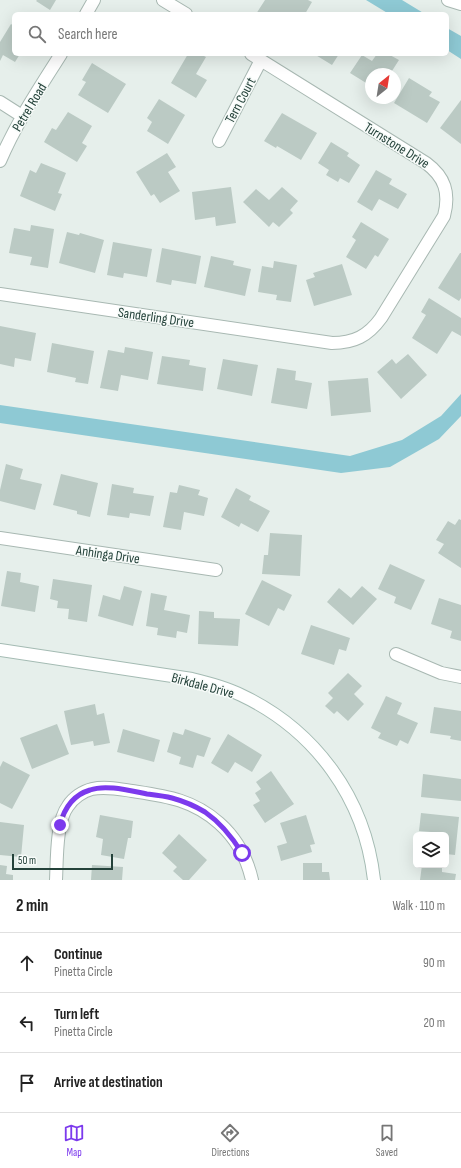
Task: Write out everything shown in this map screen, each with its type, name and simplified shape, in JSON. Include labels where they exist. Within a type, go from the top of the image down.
[{"type":"street","points":[[87,12],[94,0]]},
{"type":"street","points":[[163,0],[183,12]]},
{"type":"street","points":[[448,0],[461,4]]},
{"type":"street","name":"Petrel Road","points":[[0,161],[22,116],[60,56]]},
{"type":"street","name":"Tern Court","points":[[219,141],[256,57]]},
{"type":"street","name":"Turnstone Drive","points":[[256,57],[426,162],[434,168],[440,176],[447,196],[444,216],[375,326],[360,338],[346,342],[332,343],[313,340]]},
{"type":"street","points":[[0,102],[22,116]]},
{"type":"street","name":"Sanderling Drive","points":[[0,294],[313,340]]},
{"type":"street","name":"Anhinga Drive","points":[[0,538],[216,570]]},
{"type":"street","name":"Birkdale Drive","points":[[0,650],[192,679],[221,687],[258,703],[291,726],[314,747],[338,779],[353,805],[364,833],[372,863],[374,880]]},
{"type":"street","points":[[396,654],[436,672],[461,678]]},
{"type":"street","points":[[56,880],[62,815],[67,806],[82,793],[91,789],[106,788],[171,798],[188,803],[205,812],[220,823],[232,837],[250,870],[252,880]]},
{"type":"water","points":[[366,0],[402,0],[422,12],[386,12]]},
{"type":"water","points":[[449,29],[461,36],[461,59],[449,51]]},
{"type":"water","points":[[461,394],[461,416],[439,439],[390,467],[341,473],[0,423],[0,405],[350,456],[402,440],[441,416]]},
{"type":"building","points":[[56,0],[50,10],[36,1]]},
{"type":"building","points":[[265,0],[308,0],[312,2],[306,12],[257,12]]},
{"type":"building","points":[[11,24],[12,56],[19,56],[15,62],[3,55],[0,61],[0,42]]},
{"type":"building","points":[[187,56],[206,57],[196,74],[207,80],[196,98],[171,83]]},
{"type":"building","points":[[317,56],[338,56],[332,65]]},
{"type":"building","points":[[361,56],[372,61],[376,56],[392,56],[399,60],[394,68],[365,68],[365,82],[350,73]]},
{"type":"building","points":[[92,63],[126,84],[108,113],[78,95],[86,82],[82,80]]},
{"type":"building","points":[[409,78],[432,92],[429,96],[440,102],[427,123],[396,104],[401,104],[401,91]]},
{"type":"building","points":[[159,99],[185,115],[168,144],[147,131],[152,122],[147,118]]},
{"type":"building","points":[[461,100],[461,144],[440,128]]},
{"type":"building","points":[[68,112],[92,126],[82,143],[87,146],[77,162],[44,142],[52,128],[56,130]]},
{"type":"building","points":[[282,113],[317,133],[301,160],[277,146],[276,148],[264,141]]},
{"type":"building","points":[[331,142],[349,153],[347,156],[360,165],[349,183],[340,178],[338,182],[326,175],[329,170],[318,163]]},
{"type":"building","points":[[167,153],[176,167],[168,172],[180,191],[160,203],[154,194],[151,196],[136,172]]},
{"type":"building","points":[[41,163],[66,173],[58,193],[62,194],[55,211],[20,196],[30,170],[36,173]]},
{"type":"building","points":[[376,170],[392,179],[389,184],[407,194],[398,209],[379,199],[372,211],[357,202]]},
{"type":"building","points":[[231,187],[236,223],[216,226],[215,217],[195,220],[192,192]]},
{"type":"building","points":[[282,187],[298,201],[290,210],[293,213],[279,227],[273,222],[269,227],[243,202],[256,189],[269,200]]},
{"type":"building","points":[[361,222],[389,239],[378,257],[375,255],[366,269],[346,257],[356,240],[352,237]]},
{"type":"building","points":[[31,225],[54,229],[48,268],[30,265],[32,257],[9,253],[14,228],[30,231]]},
{"type":"building","points":[[67,232],[79,235],[80,233],[104,240],[95,273],[59,263]]},
{"type":"building","points":[[113,242],[152,249],[147,277],[124,273],[123,278],[107,275]]},
{"type":"building","points":[[162,248],[201,256],[196,284],[172,280],[171,285],[156,282]]},
{"type":"building","points":[[460,253],[461,298],[459,301],[438,288]]},
{"type":"building","points":[[211,256],[234,261],[233,265],[251,269],[245,296],[204,287]]},
{"type":"building","points":[[274,261],[297,265],[291,302],[276,300],[277,295],[258,292],[262,266],[273,268]]},
{"type":"building","points":[[342,264],[352,295],[314,306],[306,280],[315,277],[313,273]]},
{"type":"building","points":[[429,298],[461,318],[461,336],[452,331],[437,354],[412,338],[426,315],[421,312]]},
{"type":"building","points":[[0,326],[36,333],[31,361],[15,358],[14,367],[0,364]]},
{"type":"building","points":[[52,343],[94,351],[88,384],[75,382],[76,378],[47,372]]},
{"type":"building","points":[[125,347],[153,352],[148,380],[121,375],[118,391],[100,388],[108,350],[124,353]]},
{"type":"building","points":[[408,354],[427,375],[401,399],[377,372],[392,359],[396,364]]},
{"type":"building","points":[[162,356],[190,360],[189,365],[206,368],[203,391],[157,384]]},
{"type":"building","points":[[223,359],[258,365],[252,396],[217,389]]},
{"type":"building","points":[[277,368],[296,371],[295,380],[312,383],[307,409],[271,403]]},
{"type":"building","points":[[368,378],[371,412],[331,416],[328,381]]},
{"type":"building","points":[[6,464],[23,469],[20,479],[42,484],[35,510],[0,501],[0,490]]},
{"type":"building","points":[[61,474],[98,483],[90,517],[77,514],[77,511],[53,505]]},
{"type":"building","points":[[112,484],[134,488],[133,493],[154,496],[150,516],[130,513],[129,518],[107,515]]},
{"type":"building","points":[[179,485],[200,490],[198,495],[208,498],[204,516],[184,512],[181,530],[163,527],[170,492],[177,493]]},
{"type":"building","points":[[236,488],[251,496],[249,500],[270,511],[258,532],[241,523],[239,527],[221,517]]},
{"type":"building","points":[[459,519],[461,520],[461,568],[438,553],[444,544],[436,540],[448,521],[455,525]]},
{"type":"building","points":[[270,533],[302,535],[300,576],[262,574],[264,555],[268,555]]},
{"type":"building","points":[[390,564],[425,580],[411,610],[394,603],[396,597],[378,589]]},
{"type":"building","points":[[7,571],[21,573],[20,582],[39,586],[35,612],[1,606]]},
{"type":"building","points":[[53,579],[92,585],[87,622],[68,619],[69,609],[57,608],[58,601],[50,599]]},
{"type":"building","points":[[262,580],[292,595],[284,611],[278,608],[269,626],[245,614]]},
{"type":"building","points":[[124,586],[142,591],[133,626],[98,616],[103,595],[120,600]]},
{"type":"building","points":[[362,586],[377,599],[353,625],[327,602],[339,588],[351,598]]},
{"type":"building","points":[[151,593],[167,596],[164,610],[190,615],[187,633],[177,631],[176,638],[157,635],[158,628],[146,626]]},
{"type":"building","points":[[439,598],[461,605],[461,641],[450,638],[452,631],[431,624]]},
{"type":"building","points":[[199,611],[214,612],[214,618],[240,619],[238,646],[198,644]]},
{"type":"building","points":[[311,625],[350,638],[346,651],[339,649],[334,665],[301,654]]},
{"type":"building","points":[[348,673],[362,686],[354,694],[364,704],[348,721],[337,711],[334,714],[325,706],[333,698],[328,693]]},
{"type":"building","points":[[386,696],[402,703],[397,714],[418,723],[408,744],[400,740],[397,746],[378,738],[381,733],[371,728]]},
{"type":"building","points":[[95,704],[97,715],[104,713],[110,743],[94,746],[93,741],[71,745],[64,711]]},
{"type":"building","points":[[434,707],[461,711],[461,741],[450,739],[451,736],[430,733]]},
{"type":"building","points":[[57,724],[69,754],[32,769],[20,738]]},
{"type":"building","points":[[123,729],[160,740],[154,762],[117,752]]},
{"type":"building","points":[[185,729],[211,738],[204,757],[197,755],[193,768],[179,764],[181,757],[167,752],[173,732],[183,735]]},
{"type":"building","points":[[228,734],[262,755],[252,772],[235,762],[228,773],[211,763]]},
{"type":"building","points":[[3,761],[30,775],[12,809],[0,803],[0,767]]},
{"type":"building","points":[[271,771],[294,804],[265,823],[253,805],[260,801],[255,793],[261,789],[256,782]]},
{"type":"building","points":[[423,774],[461,779],[461,801],[421,797]]},
{"type":"building","points":[[421,813],[459,817],[455,855],[449,854],[449,832],[419,831]]},
{"type":"building","points":[[100,815],[133,821],[131,838],[128,838],[124,859],[101,855],[103,839],[96,837]]},
{"type":"building","points":[[306,815],[315,844],[310,845],[312,852],[281,861],[277,846],[287,843],[280,823]]},
{"type":"building","points":[[0,822],[24,825],[21,857],[0,855]]},
{"type":"building","points":[[179,834],[207,860],[189,880],[183,880],[173,871],[177,867],[162,853]]},
{"type":"building","points":[[303,863],[322,863],[322,872],[329,872],[330,880],[303,880]]},
{"type":"building","points":[[0,865],[7,866],[6,874],[13,875],[13,880],[0,880]]},
{"type":"building","points":[[92,865],[123,867],[122,880],[91,880]]},
{"type":"building","points":[[422,868],[442,868],[442,872],[456,874],[455,880],[420,880]]},
{"type":"route","points":[[60,825],[62,815],[67,806],[82,793],[91,789],[106,788],[138,792],[171,798],[188,803],[205,812],[220,823],[232,837],[242,853]]}]
